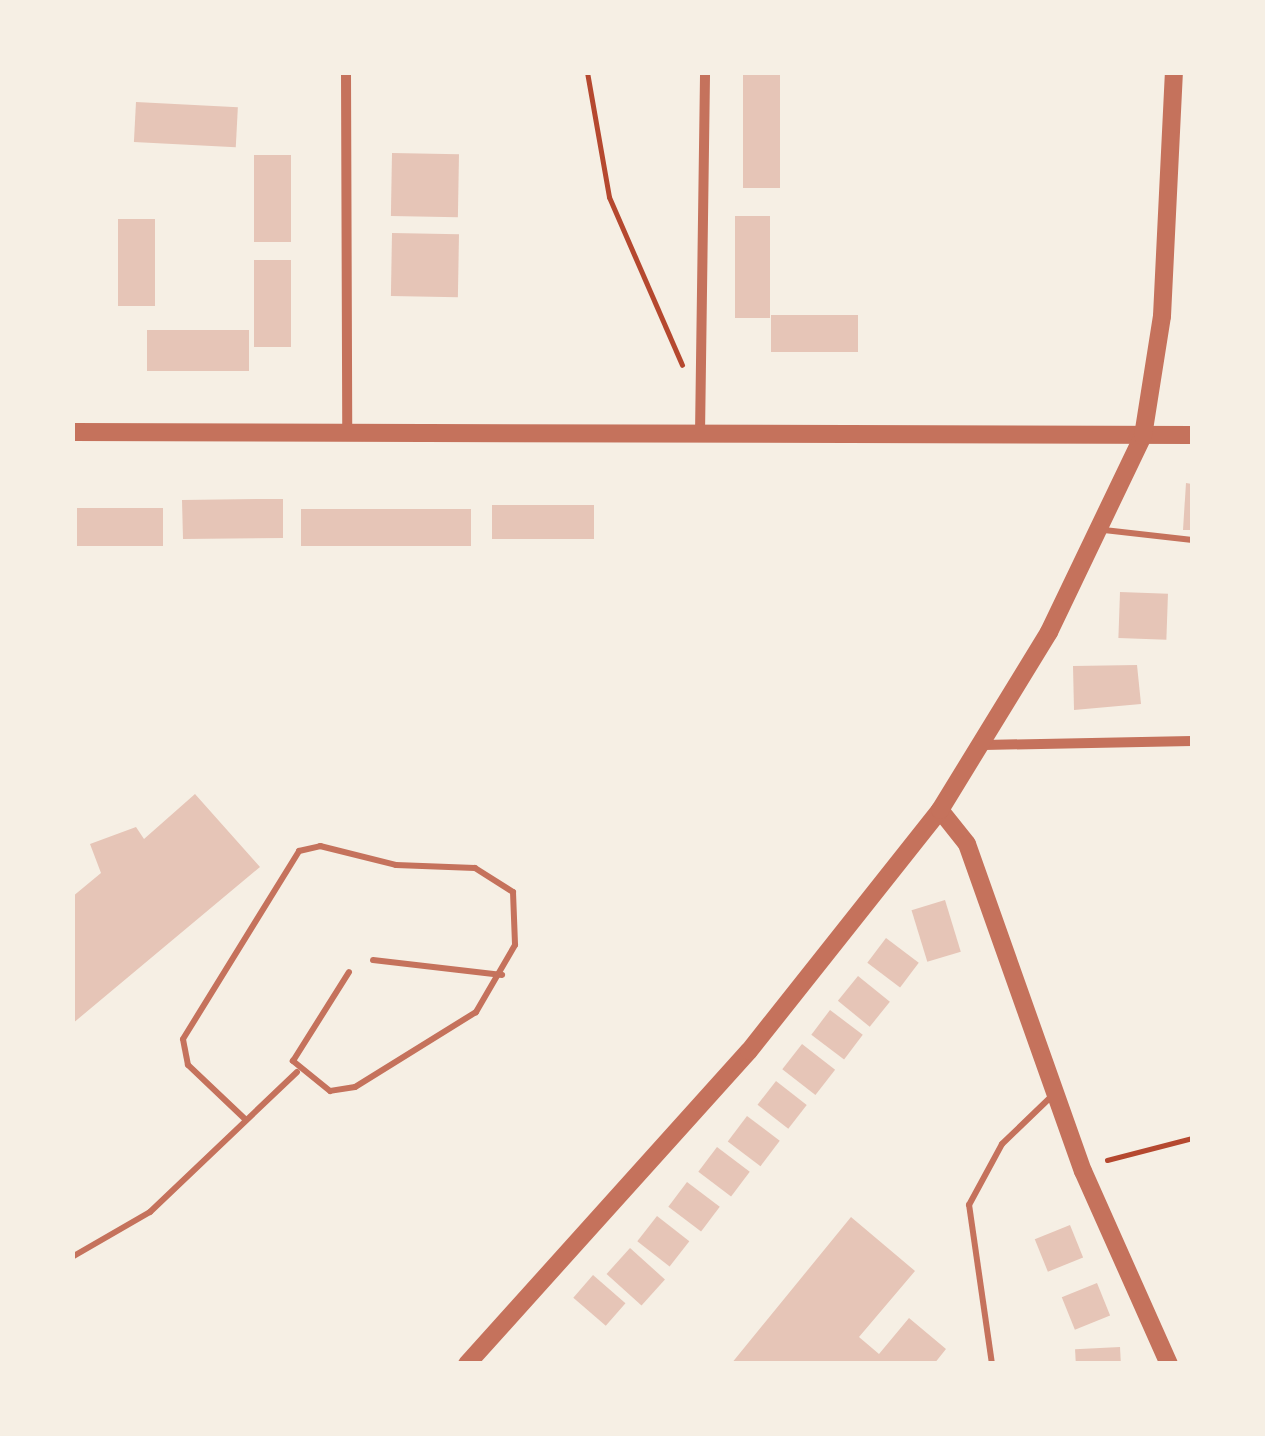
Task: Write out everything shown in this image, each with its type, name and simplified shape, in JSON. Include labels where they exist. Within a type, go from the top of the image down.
[{"type":"street","points":[[346,72],[346,430]]},
{"type":"street","points":[[700,434],[705,72]]},
{"type":"street","points":[[467,1364],[749,1051],[940,810],[984,745],[1104,530],[1143,436],[1162,316],[1174,72]]},
{"type":"street","points":[[72,432],[1192,434]]},
{"type":"street","points":[[984,745],[1192,741]]},
{"type":"street","points":[[940,810],[967,844],[1054,1094],[1169,1364]]},
{"type":"lane","points":[[1104,530],[1192,540]]},
{"type":"lane","points":[[246,1120],[188,1066],[183,1039],[298,851],[320,846],[396,865],[494,873],[518,906],[502,975],[476,1012],[356,1087],[330,1091],[296,1072]]},
{"type":"lane","points":[[372,960],[502,975]]},
{"type":"lane","points":[[72,1258],[150,1212],[296,1072],[298,1046],[349,972]]},
{"type":"lane","points":[[992,1364],[969,1206],[1002,1144],[1054,1094]]},
{"type":"path","points":[[587,72],[609,197],[701,398]]},
{"type":"path","points":[[1107,1160],[1192,1138]]},
{"type":"building","points":[[743,72],[780,72],[780,188],[743,188]]},
{"type":"building","points":[[136,102],[238,107],[236,147],[134,142]]},
{"type":"building","points":[[392,153],[459,154],[458,217],[391,216]]},
{"type":"building","points":[[254,155],[291,155],[291,242],[254,242]]},
{"type":"building","points":[[735,216],[770,216],[770,318],[735,318]]},
{"type":"building","points":[[118,219],[155,219],[155,306],[118,306]]},
{"type":"building","points":[[392,233],[459,234],[458,297],[391,296]]},
{"type":"building","points":[[254,260],[291,260],[291,347],[254,347]]},
{"type":"building","points":[[771,315],[858,315],[858,352],[771,352]]},
{"type":"building","points":[[147,330],[249,330],[249,371],[147,371]]},
{"type":"building","points":[[1186,483],[1192,484],[1192,530],[1183,530]]},
{"type":"building","points":[[283,499],[283,538],[183,539],[182,500]]},
{"type":"building","points":[[492,505],[594,505],[594,539],[492,539]]},
{"type":"building","points":[[77,508],[163,508],[163,546],[77,546]]},
{"type":"building","points":[[301,509],[471,509],[471,546],[301,546]]},
{"type":"building","points":[[1120,592],[1168,594],[1166,640],[1118,638]]},
{"type":"building","points":[[1137,665],[1141,704],[1074,710],[1073,666]]},
{"type":"building","points":[[195,794],[260,867],[72,1024],[72,897],[101,873],[90,844],[136,827],[144,839]]},
{"type":"building","points":[[945,900],[961,952],[927,962],[912,910]]},
{"type":"building","points":[[886,938],[919,963],[900,987],[867,963]]},
{"type":"building","points":[[858,976],[890,1002],[870,1027],[838,1001]]},
{"type":"building","points":[[830,1010],[863,1035],[844,1059],[811,1035]]},
{"type":"building","points":[[802,1044],[835,1070],[815,1095],[782,1069]]},
{"type":"building","points":[[776,1081],[807,1105],[788,1129],[758,1105]]},
{"type":"building","points":[[747,1116],[780,1141],[760,1166],[728,1142]]},
{"type":"building","points":[[717,1147],[750,1172],[731,1196],[698,1172]]},
{"type":"building","points":[[687,1182],[720,1207],[701,1231],[668,1207]]},
{"type":"building","points":[[657,1216],[689,1241],[670,1266],[637,1241]]},
{"type":"building","points":[[851,1217],[915,1271],[859,1337],[879,1354],[909,1318],[946,1349],[934,1364],[731,1364]]},
{"type":"building","points":[[1070,1225],[1083,1257],[1048,1272],[1035,1239]]},
{"type":"building","points":[[630,1248],[665,1279],[642,1305],[607,1274]]},
{"type":"building","points":[[593,1275],[625,1303],[606,1326],[573,1298]]},
{"type":"building","points":[[1097,1283],[1110,1315],[1075,1330],[1062,1297]]},
{"type":"building","points":[[1120,1347],[1121,1364],[1076,1364],[1075,1349]]}]
